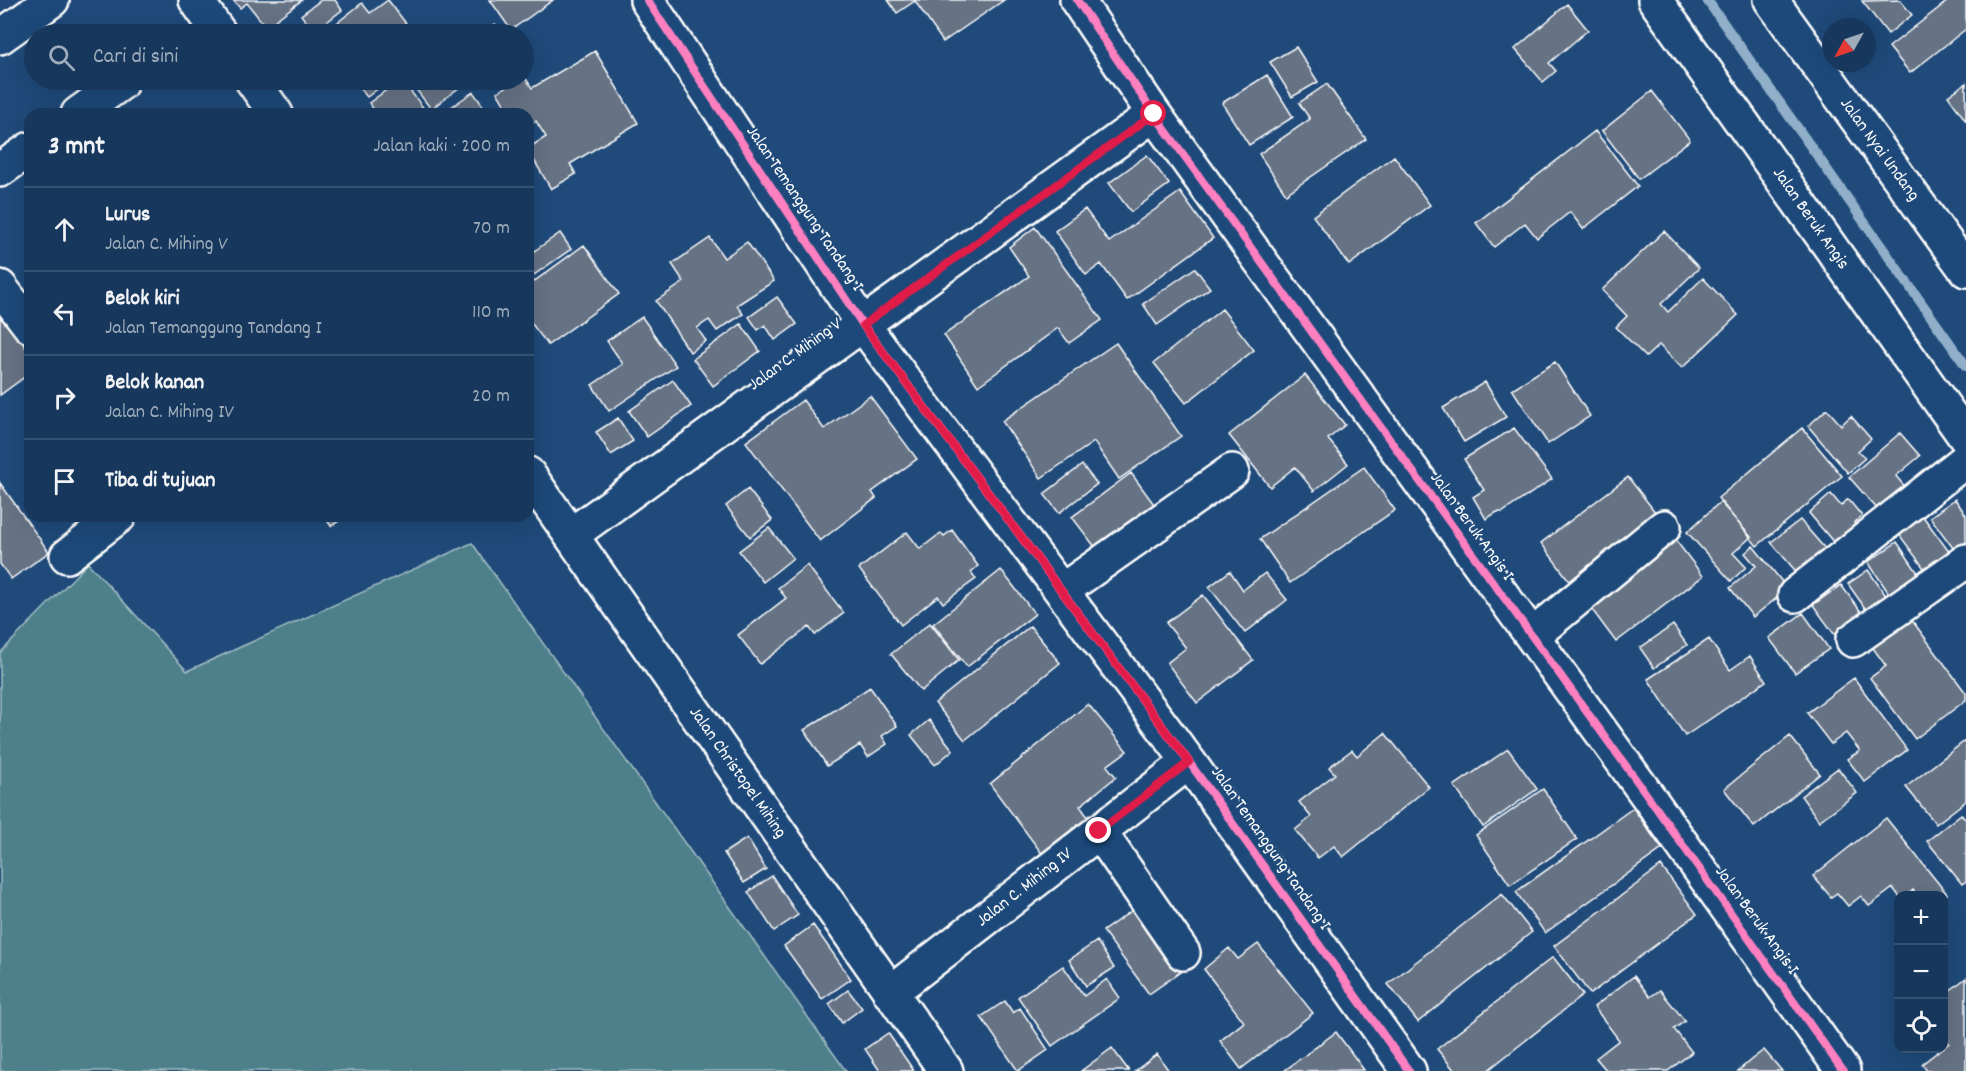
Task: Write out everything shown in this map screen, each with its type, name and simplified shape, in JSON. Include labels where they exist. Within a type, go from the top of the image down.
[{"type":"street","points":[[0,38],[52,0]]},
{"type":"street","points":[[196,0],[213,24]]},
{"type":"street","name":"Jalan Temanggung Tandang I","points":[[647,0],[863,325],[1063,590],[1189,762],[1409,1071]]},
{"type":"street","name":"Jalan Beruk Angis I","points":[[1077,0],[1154,114],[1843,1071]]},
{"type":"street","name":"Jalan Beruk Angis","points":[[1655,0],[1966,438]]},
{"type":"street","name":"Jalan Nyai Undang","points":[[1771,0],[1966,270]]},
{"type":"street","points":[[86,108],[111,90]]},
{"type":"street","points":[[259,90],[272,108]]},
{"type":"street","name":"Jalan C. Mihing V","points":[[571,535],[1154,114]]},
{"type":"street","points":[[0,170],[24,153]]},
{"type":"street","points":[[0,287],[24,318]]},
{"type":"street","points":[[1796,595],[1966,460]]},
{"type":"street","points":[[1063,590],[1232,471]]},
{"type":"street","name":"Jalan Christopel Mihing","points":[[534,483],[946,1071]]},
{"type":"street","points":[[67,556],[112,522]]},
{"type":"street","points":[[1532,636],[1664,527]]},
{"type":"street","points":[[1853,640],[1966,561]]},
{"type":"street","name":"Jalan C. Mihing IV","points":[[891,993],[1189,762]]},
{"type":"street","points":[[1099,831],[1183,953]]},
{"type":"green space","points":[[472,543],[846,1071],[0,1071],[0,653],[88,563],[187,671]]},
{"type":"building","points":[[233,0],[302,0],[270,24],[264,24],[247,3],[240,8]]},
{"type":"building","points":[[321,0],[335,0],[342,10],[324,24],[308,24],[301,15]]},
{"type":"building","points":[[388,0],[406,24],[336,24],[362,3],[370,13]]},
{"type":"building","points":[[490,0],[553,0],[519,24],[507,24]]},
{"type":"building","points":[[888,0],[1004,0],[943,42],[915,1],[897,13]]},
{"type":"building","points":[[1900,0],[1912,15],[1888,34],[1862,1]]},
{"type":"building","points":[[1949,0],[1966,0],[1966,29],[1910,73],[1889,47]]},
{"type":"building","points":[[1567,4],[1588,30],[1549,63],[1556,71],[1543,82],[1515,49]]},
{"type":"building","points":[[1296,47],[1318,82],[1292,97],[1270,62]]},
{"type":"building","points":[[595,51],[638,123],[570,164],[576,174],[551,189],[534,160],[534,144],[546,137],[536,121],[534,122],[534,108],[506,108],[497,92],[534,90],[534,87]]},
{"type":"building","points":[[1267,75],[1293,117],[1249,145],[1222,103]]},
{"type":"building","points":[[1966,83],[1966,121],[1948,96]]},
{"type":"building","points":[[1327,84],[1366,139],[1286,194],[1259,154],[1310,119],[1299,103]]},
{"type":"building","points":[[361,90],[376,90],[367,97]]},
{"type":"building","points":[[387,90],[410,90],[423,108],[373,108],[369,103]]},
{"type":"building","points":[[417,90],[456,90],[432,108]]},
{"type":"building","points":[[1652,91],[1690,140],[1639,179],[1602,131]]},
{"type":"building","points":[[473,92],[485,108],[450,108]]},
{"type":"building","points":[[1595,131],[1638,186],[1583,229],[1570,212],[1537,238],[1525,223],[1494,247],[1476,223]]},
{"type":"building","points":[[1147,155],[1169,184],[1131,212],[1109,183]]},
{"type":"building","points":[[1394,156],[1430,205],[1349,265],[1313,216]]},
{"type":"building","points":[[1180,192],[1213,238],[1127,300],[1101,264],[1086,275],[1055,231],[1085,209],[1109,242]]},
{"type":"building","points":[[1035,227],[1102,320],[1069,343],[1058,328],[978,386],[944,335],[1029,276],[1009,247]]},
{"type":"building","points":[[1664,231],[1699,268],[1661,304],[1668,312],[1703,278],[1738,315],[1682,368],[1659,345],[1646,357],[1616,327],[1627,316],[1602,290]]},
{"type":"building","points":[[560,233],[571,249],[534,275],[534,251]]},
{"type":"building","points":[[710,238],[724,258],[747,242],[774,281],[737,305],[743,314],[717,331],[709,320],[697,328],[706,341],[690,352],[656,301],[684,282],[672,264]]},
{"type":"building","points":[[584,245],[619,294],[548,345],[534,327],[534,282]]},
{"type":"building","points":[[1195,268],[1210,288],[1157,325],[1143,304]]},
{"type":"building","points":[[777,297],[797,324],[775,340],[765,325],[758,330],[749,317]]},
{"type":"building","points":[[1222,309],[1254,350],[1186,403],[1154,363]]},
{"type":"building","points":[[0,313],[24,345],[24,377],[0,395]]},
{"type":"building","points":[[642,317],[676,366],[609,411],[592,385],[623,364],[607,341]]},
{"type":"building","points":[[741,324],[760,351],[713,386],[693,359]]},
{"type":"building","points":[[1116,343],[1181,436],[1119,479],[1094,442],[1041,478],[1002,421]]},
{"type":"building","points":[[1555,362],[1590,416],[1548,444],[1512,389]]},
{"type":"building","points":[[1305,375],[1345,425],[1328,439],[1348,464],[1314,491],[1295,467],[1270,487],[1229,435]]},
{"type":"building","points":[[673,380],[691,406],[647,437],[629,411]]},
{"type":"building","points":[[1485,382],[1506,417],[1464,442],[1443,408]]},
{"type":"building","points":[[870,396],[917,459],[872,492],[876,498],[820,541],[746,442],[803,400],[824,429]]},
{"type":"building","points":[[1827,409],[1841,425],[1851,416],[1871,439],[1858,451],[1865,458],[1848,473],[1808,426]]},
{"type":"building","points":[[618,418],[633,441],[611,455],[596,432]]},
{"type":"building","points":[[1514,428],[1552,479],[1503,512],[1497,512],[1486,519],[1473,497],[1484,490],[1464,459]]},
{"type":"building","points":[[1802,428],[1842,476],[1757,546],[1718,498]]},
{"type":"building","points":[[1900,433],[1920,456],[1896,476],[1906,488],[1879,511],[1849,477]]},
{"type":"building","points":[[1082,465],[1097,484],[1059,513],[1044,494]]},
{"type":"building","points":[[1364,467],[1395,510],[1290,583],[1260,539]]},
{"type":"building","points":[[1131,473],[1159,511],[1101,555],[1072,517]]},
{"type":"building","points":[[1628,477],[1659,517],[1571,583],[1541,543]]},
{"type":"building","points":[[0,483],[24,517],[24,522],[28,522],[49,552],[11,579],[0,564]]},
{"type":"building","points":[[748,489],[772,520],[750,537],[726,506]]},
{"type":"building","points":[[1831,494],[1841,506],[1848,499],[1862,516],[1854,523],[1862,532],[1840,550],[1809,513]]},
{"type":"building","points":[[1955,499],[1966,515],[1966,544],[1956,552],[1930,517]]},
{"type":"building","points":[[1720,502],[1751,537],[1733,553],[1746,567],[1731,581],[1687,532]]},
{"type":"building","points":[[1922,515],[1953,557],[1929,575],[1898,533]]},
{"type":"building","points":[[1800,520],[1827,551],[1799,575],[1771,542]]},
{"type":"building","points":[[769,528],[793,558],[763,582],[739,551]]},
{"type":"building","points":[[952,530],[978,566],[971,572],[976,579],[943,603],[938,596],[901,625],[859,569],[907,532],[920,549],[941,533],[944,536]]},
{"type":"building","points":[[1674,538],[1703,576],[1616,642],[1587,603]]},
{"type":"building","points":[[1897,542],[1924,582],[1894,601],[1868,562]]},
{"type":"building","points":[[1753,546],[1788,589],[1753,617],[1730,588],[1756,566],[1745,553]]},
{"type":"building","points":[[807,565],[844,613],[815,635],[809,627],[760,664],[738,635],[786,598],[778,588]]},
{"type":"building","points":[[1001,570],[1035,614],[967,667],[933,624]]},
{"type":"building","points":[[1868,570],[1887,597],[1867,611],[1848,584]]},
{"type":"building","points":[[1230,571],[1243,590],[1265,573],[1287,600],[1245,633],[1209,587]]},
{"type":"building","points":[[1841,585],[1865,617],[1837,638],[1813,605]]},
{"type":"building","points":[[1203,595],[1253,660],[1197,703],[1167,663],[1186,648],[1166,623]]},
{"type":"building","points":[[1803,613],[1829,649],[1795,673],[1769,638]]},
{"type":"building","points":[[1911,619],[1966,693],[1966,700],[1915,739],[1870,678],[1886,666],[1873,648]]},
{"type":"building","points":[[930,623],[959,660],[921,691],[891,654]]},
{"type":"building","points":[[1673,625],[1687,645],[1654,668],[1640,648]]},
{"type":"building","points":[[1030,626],[1060,663],[965,740],[935,703]]},
{"type":"building","points":[[1709,639],[1730,670],[1750,656],[1766,681],[1685,736],[1648,679]]},
{"type":"building","points":[[1854,678],[1907,750],[1865,782],[1847,759],[1860,751],[1846,733],[1831,744],[1807,713]]},
{"type":"building","points":[[870,687],[897,726],[882,736],[887,744],[868,757],[860,745],[827,766],[804,730]]},
{"type":"building","points":[[1088,704],[1127,751],[1107,766],[1116,777],[1080,806],[1090,820],[1043,855],[990,784]]},
{"type":"building","points":[[929,720],[953,750],[935,765],[911,735]]},
{"type":"building","points":[[1385,733],[1429,787],[1343,857],[1334,846],[1318,858],[1295,830],[1311,817],[1299,802],[1335,774],[1329,767],[1352,750],[1357,756]]},
{"type":"building","points":[[1790,736],[1820,774],[1754,827],[1724,789]]},
{"type":"building","points":[[1966,740],[1966,801],[1936,824],[1906,787]]},
{"type":"building","points":[[1508,749],[1537,789],[1483,827],[1454,786]]},
{"type":"building","points":[[1838,768],[1857,793],[1819,821],[1801,796]]},
{"type":"building","points":[[1543,789],[1577,839],[1510,885],[1476,835]]},
{"type":"building","points":[[1633,808],[1662,849],[1545,933],[1516,892]]},
{"type":"building","points":[[1961,814],[1966,820],[1966,881],[1962,884],[1927,841]]},
{"type":"building","points":[[1886,818],[1945,891],[1895,891],[1893,888],[1869,906],[1861,896],[1848,906],[1837,893],[1831,897],[1813,876]]},
{"type":"building","points":[[747,838],[766,869],[744,883],[724,853]]},
{"type":"building","points":[[1661,866],[1697,914],[1590,994],[1554,946]]},
{"type":"building","points":[[772,876],[798,915],[774,931],[748,892]]},
{"type":"building","points":[[1502,894],[1532,932],[1418,1022],[1388,984]]},
{"type":"building","points":[[1137,907],[1183,970],[1149,994],[1103,931]]},
{"type":"building","points":[[813,925],[851,979],[822,999],[784,946]]},
{"type":"building","points":[[1097,941],[1114,968],[1086,986],[1069,960]]},
{"type":"building","points":[[1258,944],[1313,1013],[1241,1069],[1220,1041],[1244,1022],[1204,969],[1229,948],[1238,959]]},
{"type":"building","points":[[1553,957],[1583,995],[1487,1071],[1455,1071],[1437,1049]]},
{"type":"building","points":[[1063,966],[1084,996],[1107,979],[1120,998],[1052,1046],[1018,997]]},
{"type":"building","points":[[1634,976],[1650,997],[1660,990],[1685,1021],[1674,1029],[1692,1052],[1668,1071],[1607,1071],[1596,1058],[1619,1040],[1594,1007]]},
{"type":"building","points":[[1966,978],[1966,1071],[1927,1071],[1922,1064],[1936,1053],[1948,1053],[1948,992]]},
{"type":"building","points":[[848,990],[862,1008],[842,1023],[829,1004]]},
{"type":"building","points":[[1005,1001],[1013,1013],[1020,1008],[1048,1050],[1018,1071],[981,1017]]},
{"type":"building","points":[[1336,1032],[1364,1070],[1284,1071]]},
{"type":"building","points":[[888,1033],[914,1071],[880,1071],[865,1049]]},
{"type":"building","points":[[1112,1048],[1129,1071],[1081,1071]]},
{"type":"building","points":[[1764,1050],[1782,1071],[1738,1071],[1752,1059]]},
{"type":"building","points":[[1157,1054],[1169,1071],[1135,1071]]},
{"type":"waterway","points":[[1707,0],[1966,366]]},
{"type":"cycle path","points":[[647,0],[863,325],[1189,762],[1409,1071]]},
{"type":"cycle path","points":[[1077,0],[1154,114],[1647,795],[1843,1071]]},
{"type":"route","points":[[1099,831],[1189,762],[1063,590],[863,325],[1154,114]]}]
